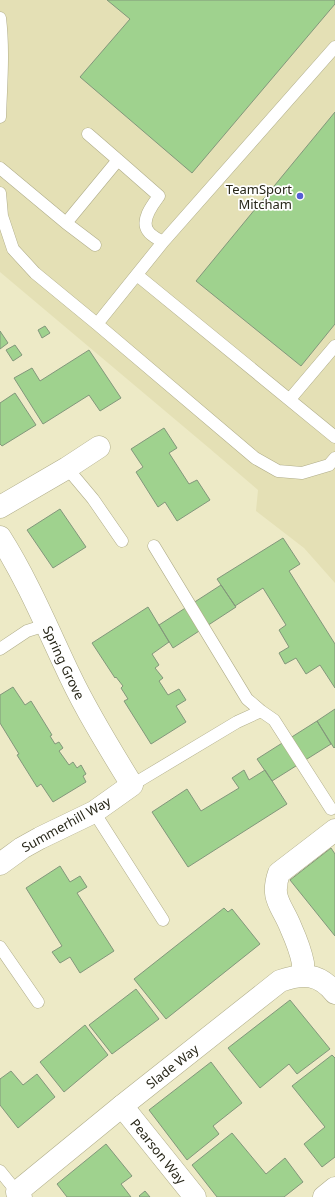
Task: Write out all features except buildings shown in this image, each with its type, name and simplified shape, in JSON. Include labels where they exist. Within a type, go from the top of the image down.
[{"type":"street","points":[[0,507],[67,468],[99,447]]},
{"type":"street","name":"Spring Grove","points":[[0,537],[26,582],[70,677],[93,721],[132,785]]},
{"type":"street","name":"Summerhill Way","points":[[1,860],[40,838],[94,812],[132,785]]},
{"type":"street","points":[[333,819],[279,873],[275,883],[275,894],[291,927],[303,962],[303,975],[314,977],[322,981],[330,986],[335,993]]},
{"type":"street","name":"Slade Way","points":[[12,1191],[280,981],[303,975]]},
{"type":"street","name":"Pearson Way","points":[[122,1106],[195,1197]]},
{"type":"street","points":[[324,1197],[335,1188]]},
{"type":"lane","points":[[0,18],[2,74],[0,117]]},
{"type":"lane","points":[[97,324],[163,242],[335,47]]},
{"type":"lane","points":[[88,134],[159,196],[147,213],[146,225],[147,230],[163,242]]},
{"type":"lane","points":[[66,222],[118,160]]},
{"type":"lane","points":[[0,168],[95,245]]},
{"type":"lane","points":[[0,193],[2,216],[13,249],[36,273],[255,458],[278,471],[302,473],[329,465],[335,458]]},
{"type":"lane","points":[[137,275],[335,437]]},
{"type":"lane","points":[[290,399],[335,346]]},
{"type":"lane","points":[[67,468],[93,499],[122,541]]},
{"type":"lane","points":[[154,546],[247,699],[274,720],[333,819]]},
{"type":"lane","points":[[0,649],[27,631],[46,624]]},
{"type":"lane","points":[[132,785],[237,722],[261,711]]},
{"type":"lane","points":[[94,812],[163,920]]},
{"type":"lane","points":[[0,947],[38,1002]]},
{"type":"lane","points":[[0,1171],[12,1191]]},
{"type":"shaded area","points":[[0,0],[335,0],[335,583],[304,548],[256,511],[258,490],[0,272]]},
{"type":"place","name":"TeamSport Mitcham","points":[[300,196]]}]
